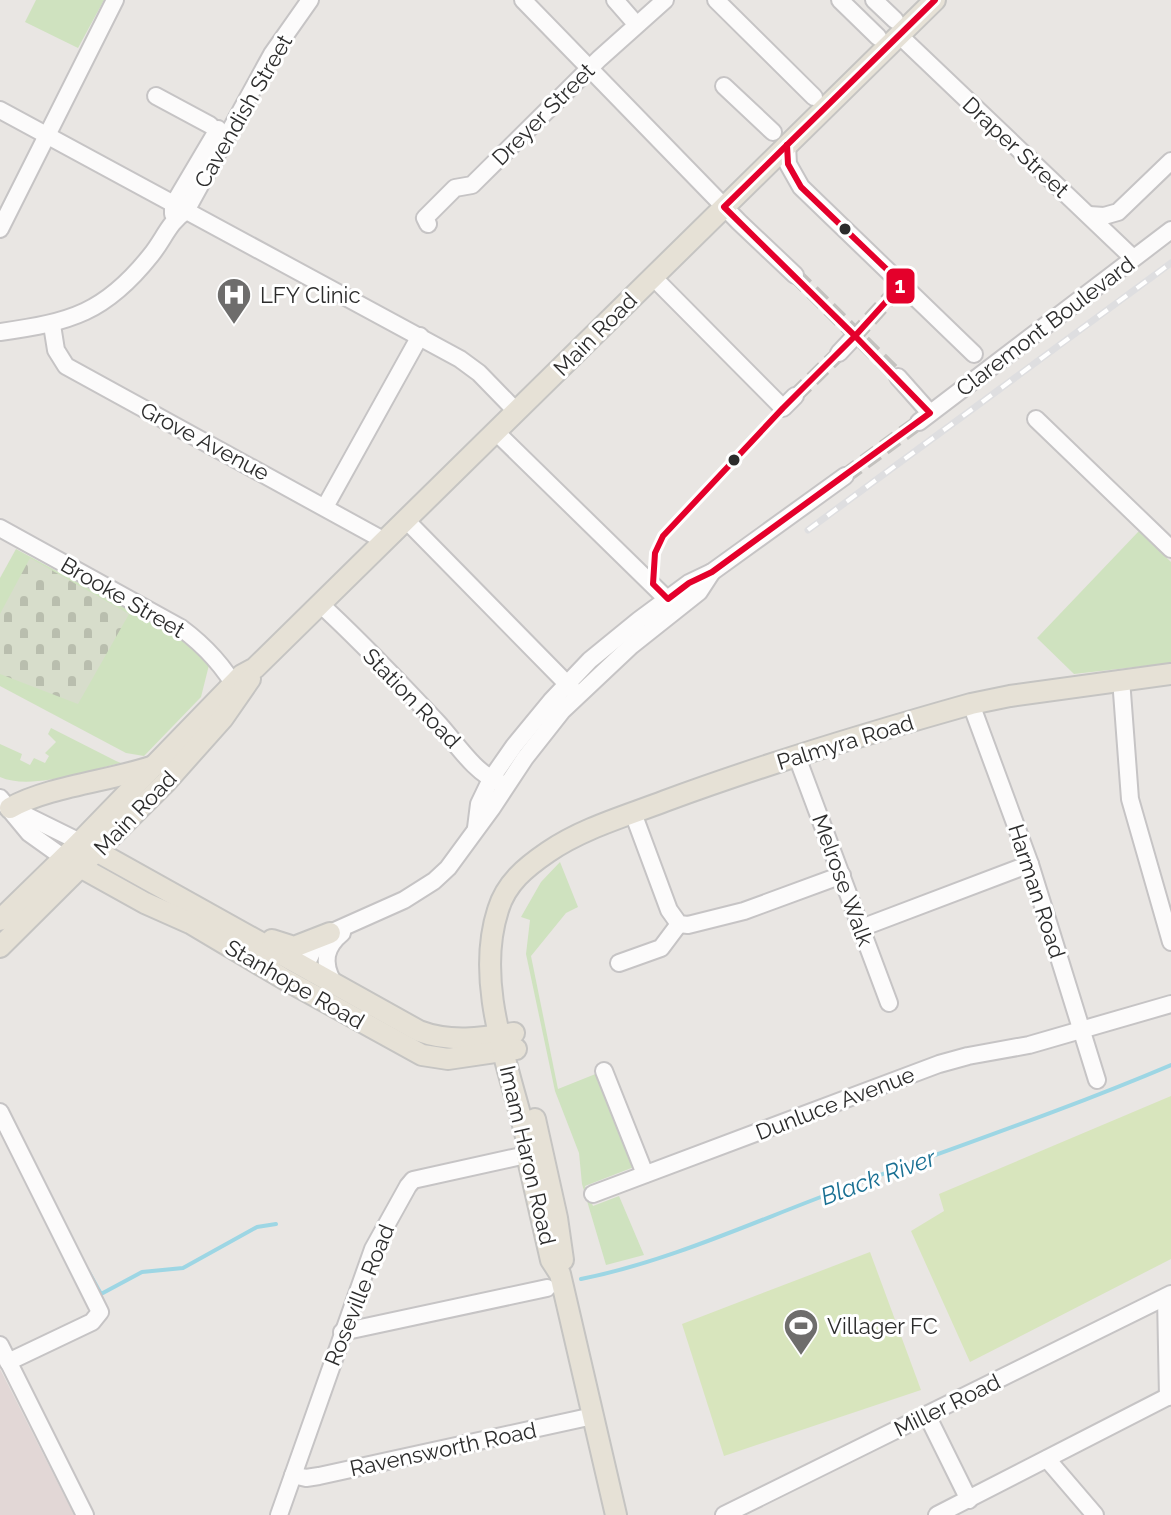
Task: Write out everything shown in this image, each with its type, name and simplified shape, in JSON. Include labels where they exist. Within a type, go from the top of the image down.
[{"type":"main road","name":"Main Road","points":[[89,847],[153,767],[237,689],[319,603],[724,207],[780,138],[897,28],[935,0]]},
{"type":"main road","name":"Palmyra Road","points":[[509,1042],[493,994],[491,960],[498,909],[509,885],[535,861],[579,834],[797,757],[971,704],[1121,679],[1171,674]]},
{"type":"main road","name":"Main Road","points":[[0,947],[73,863],[202,743],[237,689]]},
{"type":"main road","points":[[3,806],[153,767]]},
{"type":"main road","name":"Stanhope Road","points":[[89,847],[333,982],[367,1017]]},
{"type":"main road","points":[[509,1042],[503,943],[509,915],[535,861]]},
{"type":"main road","name":"Main Road","points":[[0,920],[73,863]]},
{"type":"main road","name":"Stanhope Road","points":[[73,863],[414,1040],[434,1058],[469,1057],[509,1042]]},
{"type":"main road","points":[[226,925],[289,947],[303,945],[339,930]]},
{"type":"main road","points":[[305,967],[309,981],[367,1017]]},
{"type":"main road","name":"Stanhope Road","points":[[414,1040],[433,1036],[509,1042]]},
{"type":"main road","name":"Imam Haron Road","points":[[509,1042],[527,1141],[522,1156],[551,1260],[553,1281],[593,1416],[616,1515]]},
{"type":"main road","name":"Imam Haron Road","points":[[509,1042],[557,1218],[564,1258],[553,1281]]},
{"type":"main road","points":[[469,1057],[491,1063],[501,1072],[522,1156]]},
{"type":"street","points":[[0,229],[115,0]]},
{"type":"street","name":"Cavendish Street","points":[[178,212],[265,46],[297,0]]},
{"type":"street","name":"Cavendish Street","points":[[0,332],[52,325],[88,310],[114,294],[150,257],[272,54],[310,0]]},
{"type":"street","points":[[523,0],[724,207],[795,275]]},
{"type":"street","points":[[615,0],[636,24]]},
{"type":"street","name":"Dreyer Street","points":[[428,224],[425,218],[455,188],[471,185],[636,24],[665,0]]},
{"type":"street","points":[[716,0],[814,97]]},
{"type":"street","points":[[840,0],[878,37]]},
{"type":"street","name":"Draper Street","points":[[874,0],[897,28],[1133,258]]},
{"type":"street","points":[[724,86],[780,138],[788,164],[801,187],[898,288],[974,354]]},
{"type":"street","points":[[156,96],[210,125]]},
{"type":"street","points":[[0,110],[47,134],[178,212],[420,336],[470,366],[515,410]]},
{"type":"street","points":[[1089,215],[1104,216],[1118,212],[1171,161]]},
{"type":"street","name":"Claremont Boulevard","points":[[898,377],[924,417],[1171,230]]},
{"type":"street","points":[[652,276],[789,402]]},
{"type":"street","name":"Grove Avenue","points":[[52,325],[56,350],[66,366],[383,540]]},
{"type":"street","points":[[325,507],[420,336]]},
{"type":"street","points":[[839,353],[854,337]]},
{"type":"street","points":[[1036,419],[1171,549]]},
{"type":"street","points":[[495,431],[672,605]]},
{"type":"street","points":[[305,967],[314,948],[339,930],[404,900],[434,881],[463,850],[546,731],[590,660],[639,620],[699,592],[712,572],[845,476]]},
{"type":"street","points":[[405,519],[572,690]]},
{"type":"street","name":"Brooke Street","points":[[0,528],[181,628],[199,643],[237,689]]},
{"type":"street","points":[[639,620],[650,598],[650,581]]},
{"type":"street","name":"Station Road","points":[[319,603],[491,779]]},
{"type":"street","points":[[475,831],[479,804],[491,779],[524,733],[572,690],[631,646],[672,605]]},
{"type":"street","points":[[1121,679],[1130,799],[1171,942]]},
{"type":"street","name":"Harman Road","points":[[971,704],[1030,864],[1097,1080]]},
{"type":"street","name":"Melrose Walk","points":[[797,757],[889,1003]]},
{"type":"street","points":[[491,779],[499,782],[510,779]]},
{"type":"street","points":[[3,806],[89,847]]},
{"type":"street","points":[[3,806],[29,833],[73,863]]},
{"type":"street","points":[[633,813],[669,910],[679,924],[688,925],[744,911],[842,875]]},
{"type":"street","points":[[861,928],[1030,864]]},
{"type":"street","points":[[619,963],[661,948],[679,924]]},
{"type":"street","points":[[333,982],[326,966],[327,951],[339,930]]},
{"type":"street","name":"Dunluce Avenue","points":[[593,1194],[939,1064],[1029,1045],[1171,1004]]},
{"type":"street","points":[[604,1071],[645,1174]]},
{"type":"street","points":[[0,1112],[100,1310],[99,1316],[92,1322],[8,1362]]},
{"type":"street","name":"Roseville Road","points":[[279,1515],[373,1249],[410,1182],[522,1156]]},
{"type":"street","points":[[342,1332],[553,1281]]},
{"type":"street","points":[[937,1515],[1169,1396],[1169,1295]]},
{"type":"street","name":"Miller Road","points":[[724,1515],[1169,1295]]},
{"type":"street","points":[[0,1345],[85,1515]]},
{"type":"street","points":[[927,1415],[969,1500]]},
{"type":"street","name":"Ravensworth Road","points":[[293,1475],[306,1478],[319,1476],[593,1416]]},
{"type":"street","points":[[1047,1459],[1095,1515]]},
{"type":"shaded area","points":[[0,1369],[74,1515],[0,1515]]},
{"type":"green space","points":[[36,0],[104,0],[78,48],[25,22]]},
{"type":"green space","points":[[1139,531],[1171,562],[1171,663],[1074,674],[1037,638]]},
{"type":"green space","points":[[16,549],[189,644],[209,665],[201,697],[144,756],[126,753],[0,686],[0,578]]},
{"type":"green space","points":[[30,558],[129,614],[78,704],[0,674],[0,614]]},
{"type":"green space","points":[[51,728],[121,763],[43,781],[13,781],[0,777],[0,744],[22,754],[20,760],[30,765],[34,758],[45,763],[49,756],[45,753],[56,742],[48,734]]},
{"type":"green space","points":[[560,862],[578,907],[566,913],[531,956],[558,1089],[598,1073],[634,1167],[585,1186],[593,1206],[619,1196],[644,1255],[606,1265],[582,1184],[579,1153],[555,1091],[526,954],[530,920],[521,917],[541,882]]},
{"type":"green space","points":[[1171,1096],[1171,1259],[970,1362],[911,1231],[944,1211],[939,1194]]},
{"type":"green space","name":"Villager FC","points":[[870,1252],[921,1390],[724,1456],[682,1324]]},
{"type":"waterway","name":"Black River","points":[[581,1279],[645,1263],[709,1241],[1171,1065]]},
{"type":"waterway","name":"Black River","points":[[87,1269],[101,1294],[142,1272],[183,1268],[257,1227],[276,1224]]},
{"type":"tunnel","points":[[795,275],[898,377]]},
{"type":"tunnel","points":[[854,337],[895,292]]},
{"type":"tunnel","points":[[795,396],[839,353]]},
{"type":"tunnel","points":[[845,476],[919,422]]},
{"type":"railway","points":[[808,530],[1171,263]]},
{"type":"transit line","name":"1","points":[[787,145],[935,0]]},
{"type":"transit line","name":"1","points":[[787,145],[788,164],[801,187],[902,284],[855,336]]},
{"type":"transit line","name":"1","points":[[787,145],[724,207],[855,336]]},
{"type":"transit line","name":"1","points":[[855,336],[930,413],[712,572],[689,583],[668,599],[653,584],[655,553],[663,536],[855,336]]},
{"type":"place","name":"LFY Clinic","points":[[234,326]]},
{"type":"place","name":"Villager FC","points":[[801,1357]]}]
